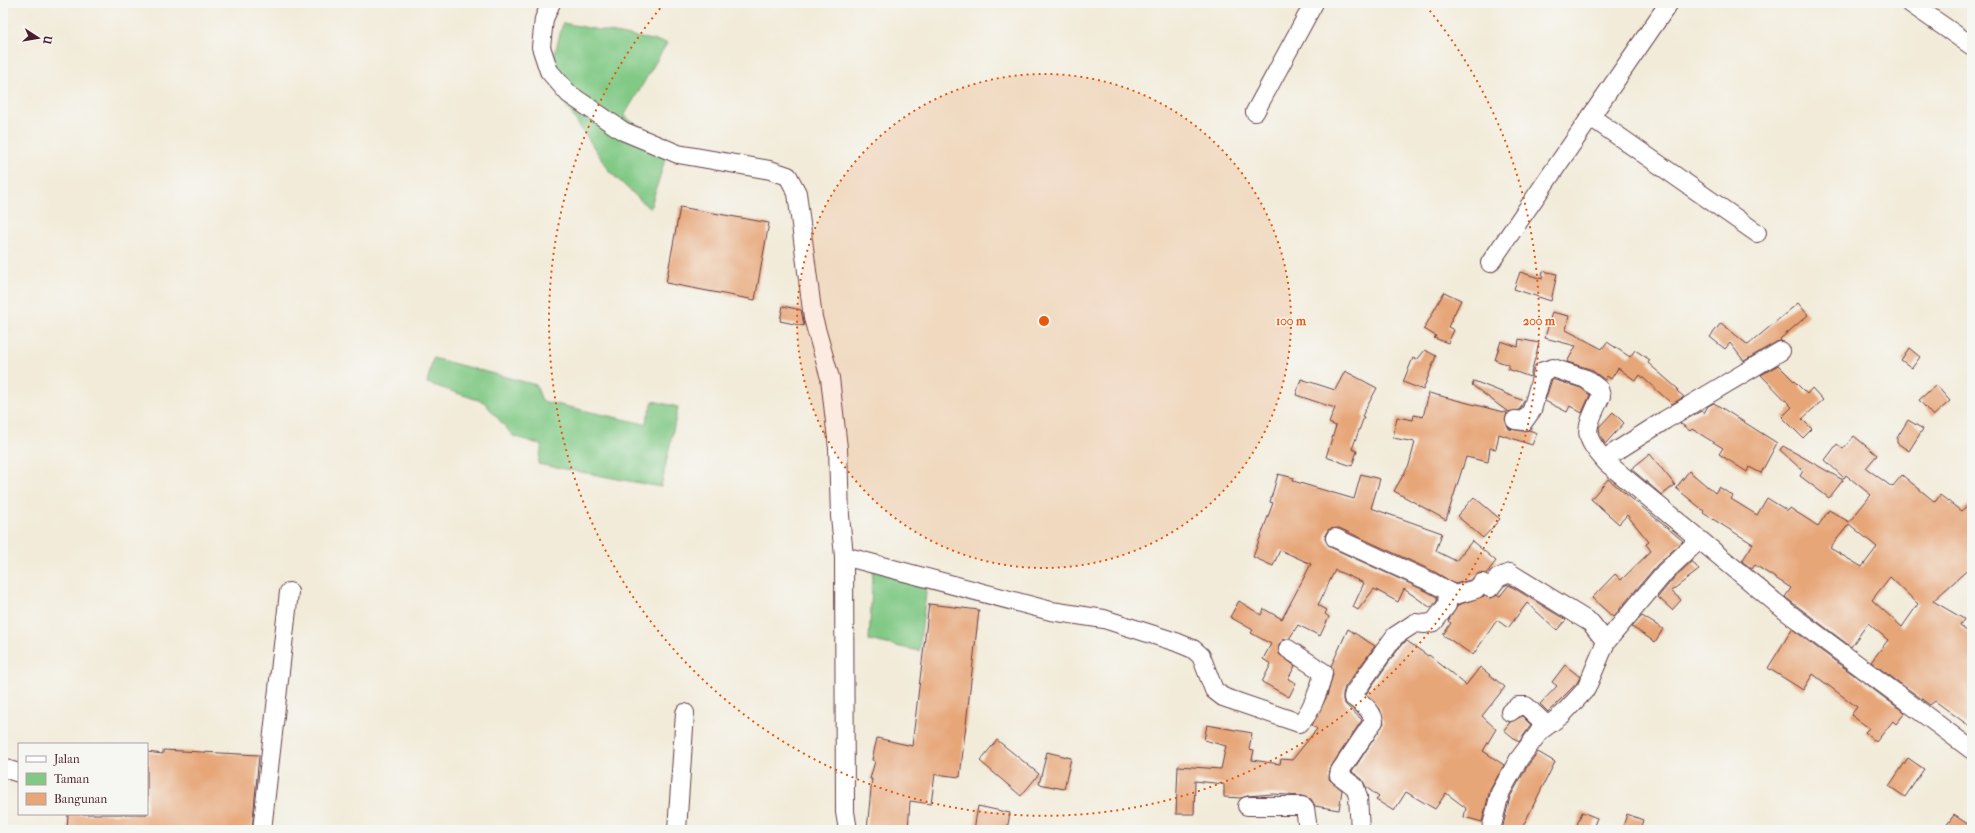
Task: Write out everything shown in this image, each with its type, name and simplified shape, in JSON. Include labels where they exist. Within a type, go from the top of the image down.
[{"type":"street","points":[[551,3],[544,19],[541,47],[549,71],[569,94],[623,131],[678,154],[770,170],[788,176],[797,193],[813,318],[830,378],[838,448],[840,516],[844,556],[845,812],[848,830]]},
{"type":"street","points":[[1255,112],[1314,3]]},
{"type":"street","points":[[1490,263],[1669,3]]},
{"type":"street","points":[[1910,3],[1972,46]]},
{"type":"street","points":[[1590,117],[1757,233]]},
{"type":"street","points":[[1604,459],[1664,420],[1781,351]]},
{"type":"street","points":[[1515,420],[1524,421],[1532,410],[1543,371],[1553,368],[1586,379],[1599,389],[1601,396],[1591,417],[1587,436],[1592,445],[1604,459],[1699,540],[1787,612],[1972,750]]},
{"type":"street","points":[[1334,538],[1448,591],[1446,605],[1434,622],[1425,624],[1415,623],[1396,636],[1354,693],[1353,697],[1365,706],[1374,720],[1340,771],[1339,775],[1355,787],[1358,797],[1360,823]]},
{"type":"street","points":[[1491,830],[1500,793],[1519,759],[1540,731],[1562,716],[1586,689],[1606,642],[1665,572],[1699,540]]},
{"type":"street","points":[[844,556],[1051,611],[1104,619],[1176,642],[1193,649],[1201,656],[1214,690],[1223,697],[1299,723],[1303,721],[1310,709],[1323,672],[1288,648]]},
{"type":"street","points":[[1448,597],[1476,589],[1482,583],[1490,588],[1498,578],[1510,573],[1591,623],[1606,642]]},
{"type":"street","points":[[262,830],[289,592]]},
{"type":"street","points":[[1510,712],[1518,706],[1526,706],[1542,721],[1540,731]]},
{"type":"street","points":[[677,830],[685,713]]},
{"type":"street","points":[[3,768],[18,772]]},
{"type":"street","points":[[1247,806],[1302,806],[1305,808],[1307,825]]},
{"type":"green space","points":[[563,23],[667,43],[624,116],[669,146],[650,209],[610,172],[548,78]]},
{"type":"green space","points":[[433,358],[536,385],[542,401],[645,424],[653,401],[678,407],[661,487],[538,464],[542,445],[513,436],[484,402],[427,383]]},
{"type":"green space","points":[[873,570],[927,584],[919,651],[869,640]]},
{"type":"building","points":[[680,207],[769,223],[755,300],[666,283]]},
{"type":"building","points":[[1543,271],[1557,274],[1551,301],[1514,289],[1520,272],[1542,279]]},
{"type":"building","points":[[1444,292],[1461,300],[1448,327],[1454,330],[1448,343],[1434,338],[1436,336],[1424,329]]},
{"type":"building","points":[[1798,303],[1808,315],[1780,339],[1781,341],[1776,342],[1744,361],[1730,343],[1725,349],[1710,337],[1721,323],[1748,345]]},
{"type":"building","points":[[783,306],[801,310],[804,326],[780,321]]},
{"type":"building","points":[[1552,312],[1569,316],[1566,330],[1602,349],[1607,342],[1630,357],[1635,350],[1650,360],[1648,363],[1678,389],[1677,391],[1684,397],[1672,404],[1640,375],[1636,381],[1618,368],[1611,379],[1607,376],[1605,380],[1590,369],[1567,362],[1576,346],[1545,338]]},
{"type":"building","points":[[1519,339],[1539,343],[1530,377],[1508,369],[1509,365],[1495,360],[1501,341],[1518,347]]},
{"type":"building","points":[[1909,348],[1920,357],[1912,368],[1901,360]]},
{"type":"building","points":[[1425,350],[1436,356],[1423,390],[1403,382],[1413,358],[1417,360]]},
{"type":"building","points":[[1778,365],[1807,394],[1812,388],[1823,400],[1802,419],[1812,429],[1803,438],[1782,417],[1792,407],[1761,375]]},
{"type":"building","points":[[1345,371],[1377,388],[1362,416],[1364,417],[1352,449],[1357,451],[1352,466],[1326,457],[1336,426],[1329,423],[1335,408],[1296,395],[1301,379],[1335,390]]},
{"type":"building","points":[[1552,379],[1581,388],[1590,395],[1582,413],[1570,406],[1567,412],[1545,401]]},
{"type":"building","points":[[1474,381],[1524,401],[1519,410],[1508,412],[1472,385]]},
{"type":"building","points":[[1936,385],[1950,401],[1933,416],[1919,400]]},
{"type":"building","points":[[1429,393],[1507,413],[1505,419],[1509,429],[1523,431],[1529,430],[1537,433],[1532,445],[1499,434],[1496,449],[1490,448],[1488,462],[1466,457],[1446,520],[1394,491],[1409,465],[1415,442],[1393,438],[1397,417],[1413,420],[1414,415],[1423,417]]},
{"type":"building","points":[[1714,403],[1777,443],[1761,473],[1749,467],[1747,472],[1719,454],[1723,448],[1692,429],[1690,431],[1680,423],[1701,411],[1704,413],[1708,406]]},
{"type":"building","points":[[1613,412],[1624,423],[1605,444],[1600,435],[1599,427]]},
{"type":"building","points":[[1908,420],[1923,429],[1909,451],[1897,443],[1897,438]]},
{"type":"building","points":[[1854,436],[1877,455],[1866,468],[1892,487],[1902,475],[1935,502],[1940,495],[1961,511],[1972,502],[1972,566],[1933,601],[1964,619],[1960,626],[1972,635],[1972,728],[1935,701],[1930,705],[1871,662],[1888,640],[1868,623],[1851,647],[1785,597],[1791,588],[1755,565],[1752,569],[1742,561],[1753,544],[1703,513],[1704,511],[1676,488],[1689,471],[1715,493],[1719,487],[1733,496],[1731,499],[1757,515],[1767,498],[1788,511],[1790,508],[1818,526],[1829,510],[1849,522],[1871,495],[1846,475],[1844,478],[1825,460],[1837,444],[1843,449]],"holes":[[[1849,524],[1877,547],[1862,567],[1830,548]],[[1890,577],[1918,604],[1902,627],[1872,600]]]},
{"type":"building","points":[[1783,446],[1843,480],[1829,498],[1800,476],[1803,471],[1780,450]]},
{"type":"building","points":[[1650,454],[1675,485],[1662,495],[1631,469]]},
{"type":"building","points":[[1278,474],[1294,478],[1293,481],[1354,499],[1361,474],[1380,479],[1371,508],[1442,533],[1436,551],[1456,561],[1472,541],[1496,561],[1486,574],[1479,573],[1470,580],[1455,584],[1435,572],[1339,528],[1329,529],[1326,533],[1325,539],[1330,547],[1426,591],[1437,597],[1437,601],[1431,608],[1404,589],[1398,602],[1374,589],[1358,610],[1353,607],[1364,583],[1335,570],[1318,605],[1327,610],[1325,614],[1329,617],[1320,636],[1298,625],[1289,639],[1284,639],[1279,644],[1279,654],[1295,666],[1288,679],[1296,683],[1289,697],[1262,682],[1271,664],[1263,659],[1271,644],[1251,633],[1253,630],[1230,617],[1239,601],[1261,615],[1264,609],[1282,619],[1311,564],[1280,550],[1273,566],[1253,557],[1273,503],[1270,502]]},
{"type":"building","points":[[1608,479],[1683,541],[1657,565],[1613,617],[1592,598],[1615,574],[1621,580],[1651,551],[1646,544],[1649,542],[1627,515],[1619,524],[1591,499]]},
{"type":"building","points":[[1474,497],[1500,519],[1483,538],[1457,516]]},
{"type":"building","points":[[1692,561],[1699,570],[1671,591],[1681,600],[1672,610],[1658,597],[1673,579]]},
{"type":"building","points":[[1509,585],[1566,620],[1557,630],[1527,603],[1508,628],[1497,620],[1473,655],[1443,635],[1451,623],[1448,621],[1458,605],[1484,596],[1490,598],[1498,595],[1500,596]]},
{"type":"building","points":[[929,604],[979,610],[960,777],[935,774],[931,804],[910,801],[908,830],[867,830],[872,779],[870,779],[875,761],[872,760],[877,738],[912,746]]},
{"type":"building","points":[[1642,616],[1663,629],[1655,642],[1632,627]]},
{"type":"building","points":[[1348,629],[1375,646],[1345,687],[1343,694],[1343,700],[1346,705],[1362,720],[1330,768],[1329,779],[1342,790],[1339,810],[1315,806],[1311,799],[1302,796],[1273,794],[1247,796],[1241,798],[1224,797],[1224,784],[1195,781],[1194,814],[1176,814],[1178,766],[1221,769],[1226,746],[1204,740],[1207,725],[1252,733],[1249,749],[1254,750],[1252,760],[1280,764],[1281,759],[1292,760],[1317,729],[1312,725],[1327,696],[1333,674],[1331,666]]},
{"type":"building","points":[[1792,629],[1905,713],[1896,724],[1893,721],[1876,742],[1865,732],[1869,728],[1851,715],[1857,707],[1813,674],[1803,690],[1768,668]]},
{"type":"building","points":[[1407,641],[1428,656],[1429,655],[1466,685],[1480,667],[1505,687],[1482,716],[1496,729],[1483,751],[1504,765],[1490,790],[1482,822],[1464,817],[1466,808],[1446,793],[1435,809],[1406,792],[1394,811],[1376,800],[1379,797],[1366,787],[1362,779],[1352,772],[1384,723],[1380,709],[1366,694],[1402,644]]},
{"type":"building","points":[[1565,665],[1580,677],[1577,683],[1548,712],[1540,704],[1557,686],[1552,682]]},
{"type":"building","points":[[1522,716],[1531,725],[1519,742],[1504,730],[1510,722]]},
{"type":"building","points":[[997,740],[1039,774],[1021,796],[980,761]]},
{"type":"building","points":[[163,750],[259,755],[252,830],[67,830],[68,815],[148,815],[148,752],[163,754]]},
{"type":"building","points":[[1047,752],[1071,758],[1064,789],[1039,784]]},
{"type":"building","points":[[1538,752],[1555,762],[1521,830],[1502,830],[1510,797],[1528,765]]},
{"type":"building","points":[[1908,758],[1924,769],[1905,797],[1889,786]]},
{"type":"building","points":[[978,806],[1010,813],[1007,830],[974,830]]},
{"type":"building","points":[[1582,812],[1597,818],[1592,830],[1575,830]]},
{"type":"building","points":[[1627,814],[1643,820],[1640,830],[1622,830]]},
{"type":"building","points":[[1954,815],[1972,827],[1972,830],[1943,830]]}]
